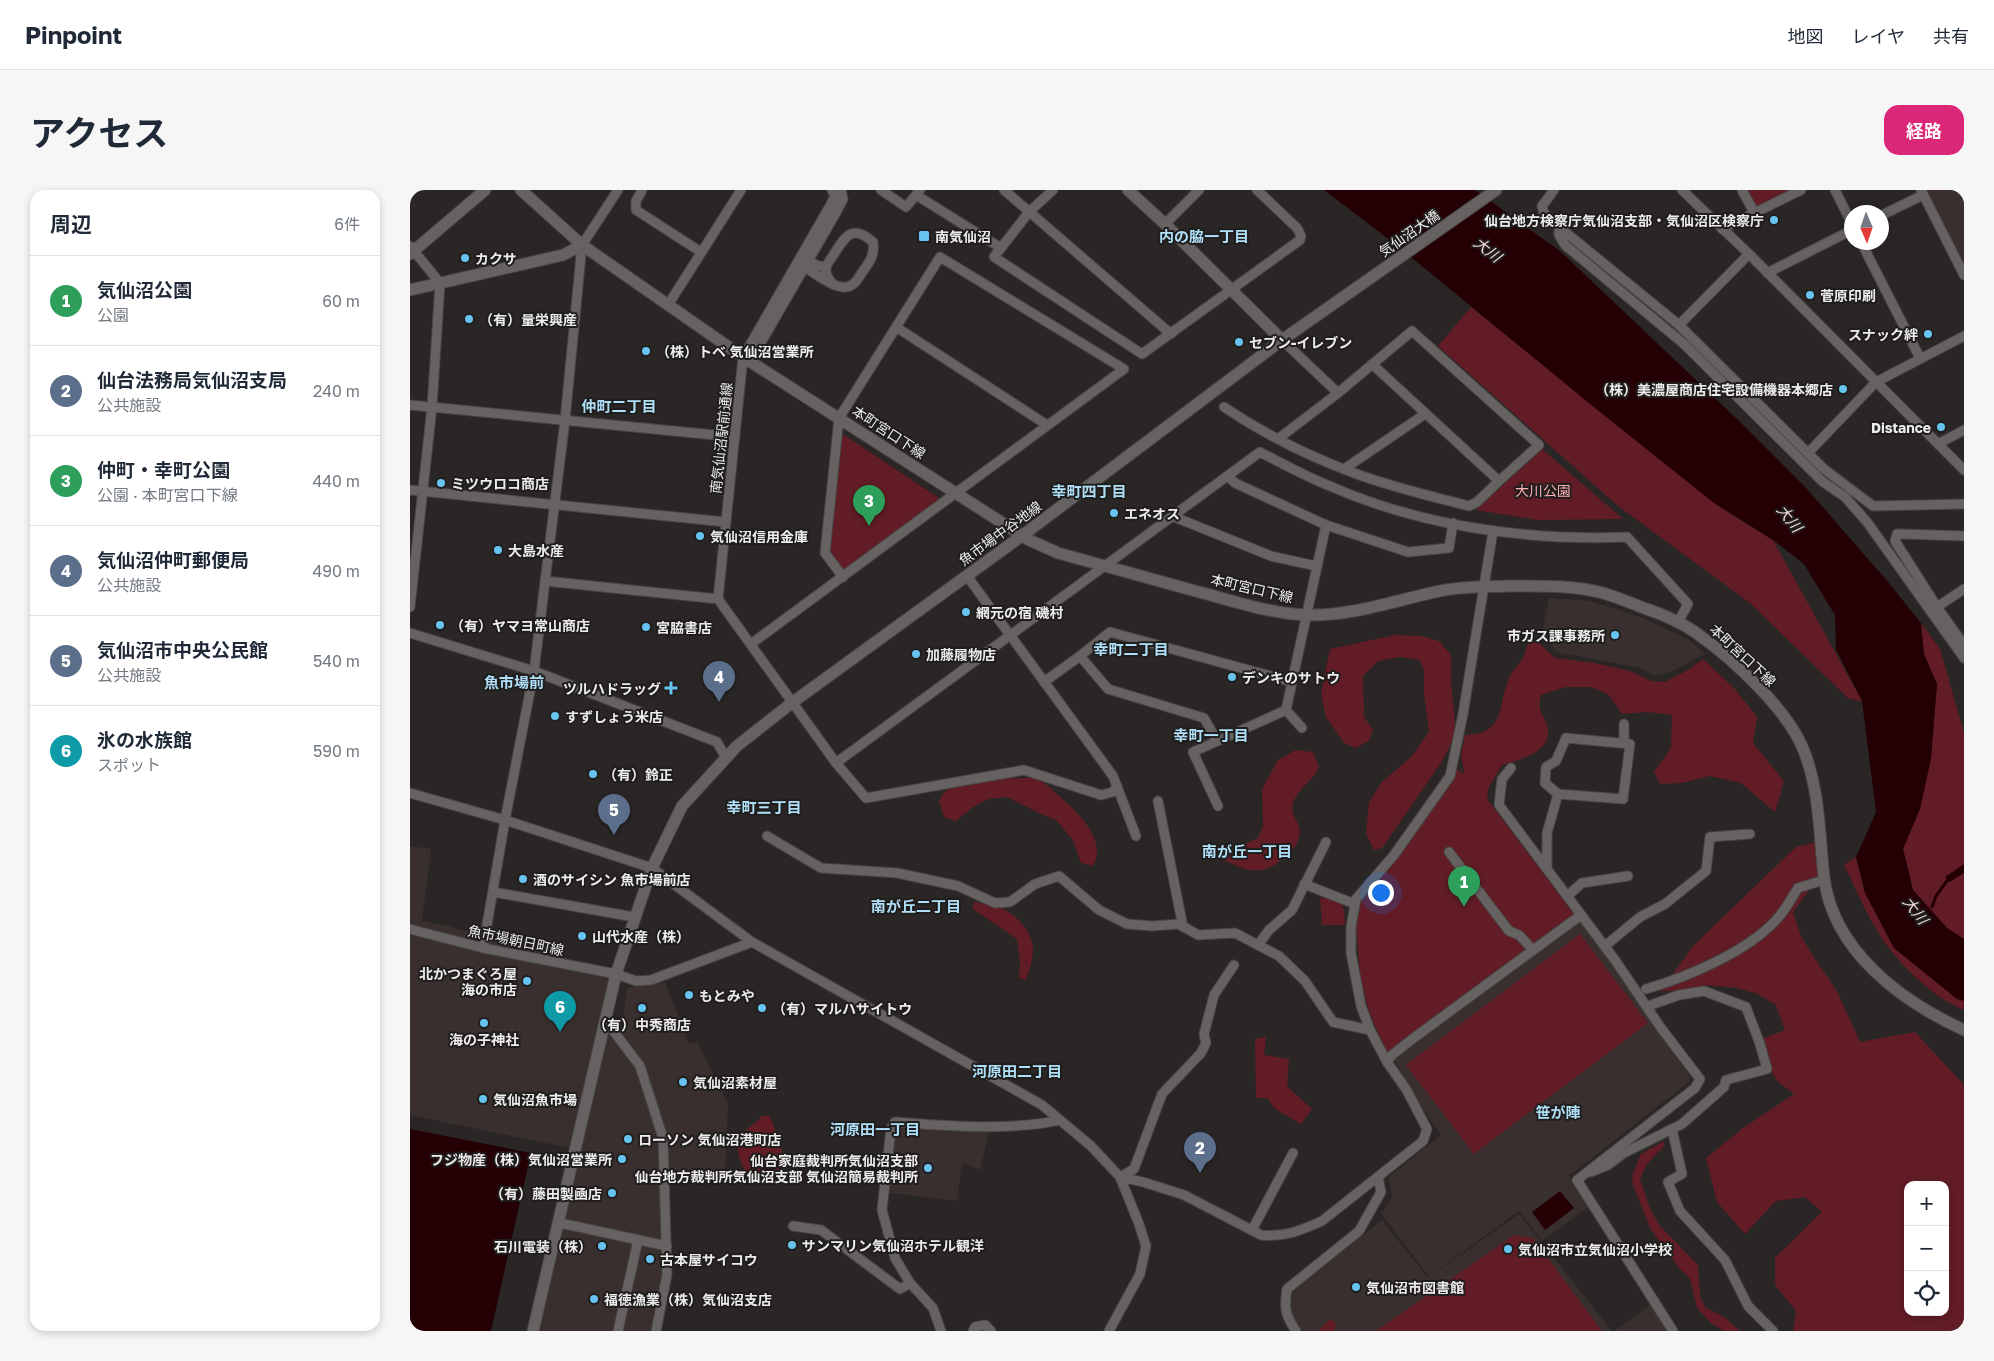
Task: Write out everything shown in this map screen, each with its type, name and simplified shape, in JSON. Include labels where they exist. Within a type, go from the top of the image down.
[{"type":"street","points":[[410,607],[432,407],[440,283],[412,250],[485,190]]},
{"type":"street","name":"本町宮口下線","points":[[521,190],[582,245],[743,357],[1022,536],[1058,553],[1261,608],[1306,615],[1353,611],[1443,590],[1483,586],[1548,586],[1602,593],[1669,617],[1697,633],[1756,684],[1790,726],[1803,747],[1812,772],[1817,797],[1824,880],[1828,897],[1837,922],[1850,946],[1869,966],[1920,1007],[1964,1030]]},
{"type":"street","points":[[483,948],[505,820],[534,671],[565,420],[582,245],[618,190]]},
{"type":"street","points":[[642,190],[636,201],[636,210],[702,250]]},
{"type":"street","points":[[648,190],[640,204],[643,210],[702,250]]},
{"type":"street","points":[[668,305],[741,190]]},
{"type":"street","points":[[743,357],[759,346],[804,263],[831,204],[834,196],[832,190]]},
{"type":"street","points":[[804,263],[837,211],[842,199],[841,190]]},
{"type":"street","points":[[881,190],[906,207],[918,192],[1001,248]]},
{"type":"street","points":[[1004,190],[1171,334]]},
{"type":"street","points":[[1053,190],[1030,212],[994,257],[1142,354],[1300,240],[1302,236],[1297,228],[1257,190]]},
{"type":"street","points":[[1128,190],[1338,393]]},
{"type":"street","points":[[1165,224],[1199,190]]},
{"type":"street","name":"気仙沼大橋","points":[[1363,283],[1496,190]]},
{"type":"street","points":[[1554,190],[1542,206],[1544,213],[1679,325],[1824,469],[1873,506],[1964,504]]},
{"type":"street","points":[[1682,190],[1749,254],[1964,470]]},
{"type":"street","points":[[1742,190],[1754,212]]},
{"type":"street","points":[[1722,229],[1801,190]]},
{"type":"street","points":[[1835,190],[1844,208]]},
{"type":"street","points":[[1889,211],[1922,192],[1964,275]]},
{"type":"street","points":[[1559,227],[1559,235],[1565,245],[1684,344],[1823,482],[1845,497],[1878,537],[1964,658]]},
{"type":"street","points":[[804,263],[834,284],[847,287],[854,284],[873,256],[873,242],[860,233],[844,237],[826,266],[826,273],[834,284]]},
{"type":"street","points":[[1767,273],[1844,234]]},
{"type":"street","points":[[410,290],[563,255],[582,245]]},
{"type":"street","points":[[1865,250],[1920,358]]},
{"type":"street","points":[[1679,325],[1749,254]]},
{"type":"street","points":[[751,644],[957,494],[1124,369],[940,257],[839,418],[825,553],[843,577]]},
{"type":"street","points":[[804,263],[818,267],[826,266]]},
{"type":"street","name":"魚市場中谷地線","points":[[533,1331],[560,1223],[616,974],[652,868],[682,806],[737,746],[793,702],[968,576],[1282,340],[1363,283]]},
{"type":"street","points":[[896,327],[1047,426]]},
{"type":"street","points":[[1224,407],[1278,439],[1295,449],[1344,469],[1410,491],[1469,506],[1477,502],[1539,445],[1412,331],[1338,393],[1278,439]]},
{"type":"street","points":[[1808,453],[1876,382],[1964,336]]},
{"type":"street","name":"南気仙沼駅前通線","points":[[718,599],[743,357]]},
{"type":"street","points":[[1372,364],[1499,481]]},
{"type":"street","points":[[410,405],[735,437]]},
{"type":"street","points":[[1344,469],[1425,414]]},
{"type":"street","points":[[1938,444],[1964,430]]},
{"type":"street","points":[[836,762],[1260,452],[1325,485],[1402,512],[1517,535],[1586,539],[1627,537],[1688,604],[1678,622]]},
{"type":"street","points":[[1228,476],[1235,482],[1326,525],[1408,552],[1449,548],[1453,523]]},
{"type":"street","points":[[410,490],[726,522]]},
{"type":"street","points":[[1172,516],[1271,556],[1316,566]]},
{"type":"street","points":[[1286,710],[1326,525]]},
{"type":"street","points":[[1120,1177],[1144,1182],[1184,1195],[1261,1235],[1274,1237],[1304,1229],[1322,1221],[1423,1141],[1427,1129],[1406,1089],[1387,1062],[1370,1030],[1362,1006],[1351,953],[1351,927],[1356,899],[1394,855],[1450,776],[1493,531]]},
{"type":"street","points":[[1964,536],[1897,534],[1895,537],[1937,607],[1964,645]]},
{"type":"street","points":[[968,576],[1113,776],[1136,836]]},
{"type":"street","points":[[545,581],[718,599],[836,762],[866,798],[1024,770],[1101,795],[1113,792],[1117,786]]},
{"type":"street","points":[[1937,607],[1964,589]]},
{"type":"street","points":[[1044,682],[1110,632],[1292,682]]},
{"type":"street","points":[[410,633],[534,671],[717,742],[726,758]]},
{"type":"street","points":[[1080,656],[1108,689],[1204,718],[1217,741]]},
{"type":"street","points":[[1218,806],[1193,752],[1286,710]]},
{"type":"street","points":[[1286,710],[1302,728]]},
{"type":"street","points":[[1624,724],[1624,743]]},
{"type":"street","points":[[1566,738],[1630,744],[1623,799],[1558,794],[1545,783],[1546,767],[1556,761],[1566,738]]},
{"type":"street","points":[[1511,768],[1502,779],[1499,805],[1605,946],[1648,1006],[1661,1028],[1700,1079],[1695,1088],[1576,1180],[1673,1331]]},
{"type":"street","points":[[410,794],[505,820],[652,868],[752,942],[1042,1105],[1091,1146],[1120,1177],[1146,1246],[1140,1274],[1109,1331]]},
{"type":"street","points":[[1547,870],[1548,832],[1558,794]]},
{"type":"street","points":[[1158,801],[1183,926]]},
{"type":"street","points":[[1605,946],[1640,917],[1665,904],[1706,871],[1710,837],[1750,834]]},
{"type":"street","points":[[767,836],[821,868],[897,873],[958,886],[995,903],[1010,902],[1035,884],[1059,876],[1099,910],[1127,924],[1153,926],[1179,924],[1198,935],[1236,933],[1279,956],[1305,981],[1333,1022],[1370,1030]]},
{"type":"street","points":[[1258,944],[1269,930],[1292,910],[1326,842]]},
{"type":"street","points":[[1449,852],[1509,930],[1519,935],[1533,950]]},
{"type":"street","points":[[1567,896],[1582,883],[1628,876]]},
{"type":"street","points":[[1646,989],[1676,980],[1720,959],[1758,937],[1785,910],[1798,888],[1824,880]]},
{"type":"street","points":[[1304,884],[1355,904]]},
{"type":"street","points":[[493,892],[634,917]]},
{"type":"street","points":[[1387,1062],[1392,1055],[1410,1040],[1582,915]]},
{"type":"street","name":"魚市場朝日町線","points":[[410,929],[483,948],[616,974],[636,981],[651,980],[752,942]]},
{"type":"street","points":[[1120,1177],[1134,1169],[1162,1094],[1201,1053],[1206,1043],[1204,1034],[1214,995],[1234,965]]},
{"type":"street","points":[[1584,1174],[1594,1172],[1624,1153],[1682,1124],[1724,1087],[1726,1080],[1767,1068],[1746,1007],[1704,991],[1679,995],[1648,1006]]},
{"type":"street","points":[[605,1020],[640,1066],[663,1138],[667,1275],[656,1331]]},
{"type":"street","points":[[941,1331],[933,1308],[910,1283],[895,1258],[882,1210],[891,1128],[895,1122],[943,1126],[1038,1124],[1060,1120]]},
{"type":"street","points":[[1672,1129],[1682,1174],[1668,1182],[1680,1211],[1725,1260],[1748,1306],[1774,1331]]},
{"type":"street","points":[[1252,1230],[1294,1153]]},
{"type":"street","points":[[1296,1331],[1288,1319],[1284,1305],[1286,1289],[1358,1231],[1381,1192],[1378,1177]]},
{"type":"street","points":[[560,1223],[667,1246]]},
{"type":"street","points":[[793,1226],[821,1230],[900,1289],[910,1283]]},
{"type":"street","points":[[618,1331],[638,1240]]},
{"type":"street","points":[[972,1331],[975,1327],[985,1325],[991,1331]]},
{"type":"shaded area","points":[[1927,190],[1964,190],[1964,264],[1941,220]]},
{"type":"shaded area","name":"市ガス課事務所","points":[[1549,598],[1590,601],[1643,618],[1688,639],[1705,654],[1671,672],[1653,676],[1640,668],[1557,652],[1542,632]]},
{"type":"shaded area","points":[[410,846],[431,849],[422,921],[445,925],[616,974],[605,1021],[621,1034],[627,988],[665,982],[689,1043],[698,1043],[728,1104],[725,1174],[664,1172],[667,1246],[656,1331],[533,1331],[575,1149],[410,1115]]},
{"type":"shaded area","points":[[1581,920],[1690,1077],[1689,1082],[1569,1176],[1590,1206],[1542,1241],[1519,1211],[1429,1277],[1381,1213],[1392,1197],[1389,1177],[1441,1135],[1412,1093],[1394,1059]]},
{"type":"shaded area","points":[[895,1122],[991,1125],[980,1170],[962,1163],[957,1201],[884,1192]]},
{"type":"shaded area","name":"気仙沼市立気仙沼小学校","points":[[1519,1214],[1612,1331],[1303,1331],[1293,1318],[1289,1307],[1291,1292],[1382,1220],[1428,1278]]},
{"type":"shaded area","points":[[1652,1304],[1670,1331],[1614,1331]]},
{"type":"green space","points":[[1743,190],[1798,190],[1755,211]]},
{"type":"green space","points":[[1471,307],[1729,513],[1773,540],[1862,701],[1849,699],[1750,603],[1618,506],[1438,346]]},
{"type":"green space","points":[[841,433],[942,500],[844,570],[829,552]]},
{"type":"green space","name":"大川公園","points":[[1542,449],[1623,519],[1537,520],[1476,510]]},
{"type":"green space","points":[[1921,623],[1940,649],[1964,733],[1964,939],[1947,928],[1913,890],[1903,848],[1920,809],[1931,753],[1937,684],[1924,654]]},
{"type":"green space","points":[[1395,635],[1420,636],[1439,641],[1451,655],[1451,683],[1455,722],[1453,740],[1441,763],[1382,848],[1374,850],[1366,833],[1369,802],[1382,782],[1411,757],[1429,732],[1424,694],[1424,671],[1420,660],[1400,657],[1378,661],[1363,676],[1364,717],[1373,730],[1369,741],[1355,748],[1344,743],[1326,717],[1321,693],[1330,649]]},
{"type":"green space","points":[[1538,642],[1555,658],[1594,663],[1630,671],[1651,681],[1665,682],[1688,670],[1703,659],[1735,689],[1757,717],[1753,743],[1784,781],[1775,812],[1741,783],[1710,776],[1682,783],[1660,784],[1654,772],[1671,748],[1672,715],[1647,712],[1622,714],[1609,695],[1591,687],[1566,687],[1541,695],[1540,708],[1547,725],[1548,734],[1546,742],[1535,753],[1502,765],[1488,789],[1487,799],[1574,914],[1387,1054],[1368,1009],[1360,974],[1356,925],[1361,900],[1433,806],[1457,769],[1463,774],[1461,754],[1465,735],[1487,730],[1494,724],[1501,709],[1510,675],[1523,657],[1528,644]]},
{"type":"green space","points":[[1296,750],[1313,752],[1319,767],[1298,794],[1293,805],[1293,813],[1300,830],[1295,846],[1289,854],[1277,863],[1261,870],[1246,869],[1220,858],[1220,847],[1245,844],[1258,838],[1263,827],[1262,789],[1278,760]]},
{"type":"green space","points":[[1009,778],[1040,780],[1074,809],[1094,836],[1097,856],[1093,866],[1081,863],[1073,840],[1056,820],[1007,797],[988,799],[973,807],[956,821],[944,817],[939,801],[951,786]]},
{"type":"green space","points":[[1826,840],[1823,871],[1793,912],[1801,936],[1837,991],[1860,1042],[1915,1032],[1964,1085],[1964,1331],[1793,1331],[1796,1311],[1775,1285],[1775,1258],[1822,1212],[1805,1197],[1776,1201],[1745,1234],[1717,1202],[1706,1158],[1743,1128],[1794,1094],[1777,1081],[1764,1058],[1764,1038],[1785,1030],[1776,1005],[1758,994],[1737,988],[1705,985],[1679,991],[1660,991],[1694,945],[1796,847]]},
{"type":"green space","points":[[1856,857],[1865,893],[1894,948],[1957,999],[1964,1001],[1964,1010],[1951,1004],[1926,986],[1902,963],[1882,939],[1866,912],[1844,865]]},
{"type":"green space","points":[[1320,898],[1333,899],[1341,904],[1345,925],[1322,925]]},
{"type":"green space","points":[[974,902],[994,905],[1003,909],[1016,917],[1026,929],[1033,949],[1032,961],[1026,980],[1019,978],[1020,962],[1017,939],[973,909]]},
{"type":"green space","points":[[1580,934],[1648,1023],[1474,1154],[1406,1065]]},
{"type":"green space","points":[[1266,1037],[1264,1055],[1289,1059],[1287,1086],[1312,1109],[1301,1124],[1275,1109],[1267,1098],[1256,1098],[1255,1039]]},
{"type":"green space","points":[[762,1116],[770,1116],[779,1140],[783,1155],[781,1180],[750,1181],[739,1156],[738,1143],[740,1137]]},
{"type":"green space","points":[[1664,1141],[1665,1145],[1647,1164],[1640,1179],[1650,1209],[1660,1226],[1698,1265],[1700,1297],[1706,1308],[1724,1317],[1740,1331],[1724,1331],[1711,1323],[1697,1308],[1690,1279],[1678,1267],[1650,1228],[1633,1185],[1632,1176],[1641,1154]]},
{"type":"green space","points":[[1514,1235],[1533,1238],[1602,1331],[1376,1331]]},
{"type":"green space","points":[[1330,1319],[1336,1325],[1334,1331],[1318,1331]]},
{"type":"water","name":"大川","points":[[1324,190],[1475,190],[1560,251],[1738,420],[1807,489],[1921,623],[1924,654],[1937,684],[1931,759],[1920,809],[1903,849],[1913,890],[1947,928],[1964,939],[1964,1001],[1957,999],[1894,948],[1865,893],[1856,857],[1876,812],[1862,701],[1836,650],[1835,615],[1804,564],[1773,540],[1714,503],[1395,244]]},
{"type":"water","points":[[1964,864],[1964,873],[1950,882],[1945,877]]},
{"type":"water","points":[[410,1129],[531,1153],[491,1331],[410,1331]]},
{"type":"water","points":[[1560,1191],[1574,1208],[1545,1230],[1532,1212]]},
{"type":"waterway","name":"大川","points":[[1932,907],[1936,896],[1949,878]]},
{"type":"place","name":"仙台地方検察庁気仙沼支部・気仙沼区検察庁","points":[[1774,220]]},
{"type":"place","name":"南気仙沼","points":[[924,236]]},
{"type":"place","name":"カクサ","points":[[465,258]]},
{"type":"place","name":"菅原印刷","points":[[1810,295]]},
{"type":"place","name":"（有）量栄興産","points":[[469,319]]},
{"type":"place","name":"スナック絆","points":[[1928,334]]},
{"type":"place","name":"セブン-イレブン","points":[[1239,342]]},
{"type":"place","name":"（株）トベ 気仙沼営業所","points":[[646,351]]},
{"type":"place","name":"（株）美濃屋商店住宅設備機器本郷店","points":[[1843,389]]},
{"type":"place","name":"Distance","points":[[1941,427]]},
{"type":"place","name":"ミツウロコ商店","points":[[441,483]]},
{"type":"place","name":"エネオス","points":[[1114,513]]},
{"type":"place","name":"仲町・幸町公園","points":[[869,526]]},
{"type":"place","name":"気仙沼信用金庫","points":[[700,536]]},
{"type":"place","name":"大島水産","points":[[498,550]]},
{"type":"place","name":"網元の宿 磯村","points":[[966,612]]},
{"type":"place","name":"（有）ヤマヨ常山商店","points":[[440,625]]},
{"type":"place","name":"宮脇書店","points":[[646,627]]},
{"type":"place","name":"市ガス課事務所","points":[[1615,635]]},
{"type":"place","name":"加藤履物店","points":[[916,654]]},
{"type":"place","name":"デンキのサトウ","points":[[1232,677]]},
{"type":"place","name":"ツルハドラッグ","points":[[671,688]]},
{"type":"place","name":"気仙沼仲町郵便局","points":[[719,702]]},
{"type":"place","name":"すずしょう米店","points":[[555,716]]},
{"type":"place","name":"（有）鈴正","points":[[593,774]]},
{"type":"place","name":"気仙沼市中央公民館","points":[[614,835]]},
{"type":"place","name":"酒のサイシン 魚市場前店","points":[[523,879]]},
{"type":"place","name":"気仙沼公園","points":[[1464,907]]},
{"type":"place","name":"山代水産（株）","points":[[582,936]]},
{"type":"place","name":"北かつまぐろ屋 海の市店","points":[[527,981]]},
{"type":"place","name":"もとみや","points":[[689,995]]},
{"type":"place","name":"（有）中秀商店","points":[[642,1008]]},
{"type":"place","name":"（有）マルハサイトウ","points":[[762,1008]]},
{"type":"place","name":"海の子神社","points":[[484,1023]]},
{"type":"place","name":"氷の水族館","points":[[560,1032]]},
{"type":"place","name":"気仙沼素材屋","points":[[683,1082]]},
{"type":"place","name":"気仙沼魚市場","points":[[483,1099]]},
{"type":"place","name":"ローソン 気仙沼港町店","points":[[628,1139]]},
{"type":"place","name":"フジ物産（株）気仙沼営業所","points":[[622,1159]]},
{"type":"place","name":"仙台家庭裁判所気仙沼支部 仙台地方裁判所気仙沼支部 気仙沼簡易裁判所","points":[[928,1168]]},
{"type":"place","name":"仙台法務局気仙沼支局","points":[[1200,1173]]},
{"type":"place","name":"（有）藤田製凾店","points":[[612,1193]]},
{"type":"place","name":"サンマリン気仙沼ホテル観洋","points":[[792,1245]]},
{"type":"place","name":"石川電装（株）","points":[[602,1246]]},
{"type":"place","name":"気仙沼市立気仙沼小学校","points":[[1508,1249]]},
{"type":"place","name":"古本屋サイコウ","points":[[650,1259]]},
{"type":"place","name":"気仙沼市図書館","points":[[1356,1287]]},
{"type":"place","name":"福徳漁業（株）気仙沼支店","points":[[594,1299]]},
{"type":"district","name":"内の脇一丁目","points":[[1204,236]]},
{"type":"district","name":"仲町二丁目","points":[[619,406]]},
{"type":"district","name":"幸町四丁目","points":[[1089,491]]},
{"type":"district","name":"幸町二丁目","points":[[1131,649]]},
{"type":"district","name":"魚市場前","points":[[514,682]]},
{"type":"district","name":"幸町一丁目","points":[[1211,735]]},
{"type":"district","name":"幸町三丁目","points":[[764,807]]},
{"type":"district","name":"南が丘一丁目","points":[[1247,851]]},
{"type":"district","name":"南が丘二丁目","points":[[916,906]]},
{"type":"district","name":"河原田二丁目","points":[[1017,1071]]},
{"type":"district","name":"笹が陣","points":[[1558,1112]]},
{"type":"district","name":"河原田一丁目","points":[[875,1129]]}]
